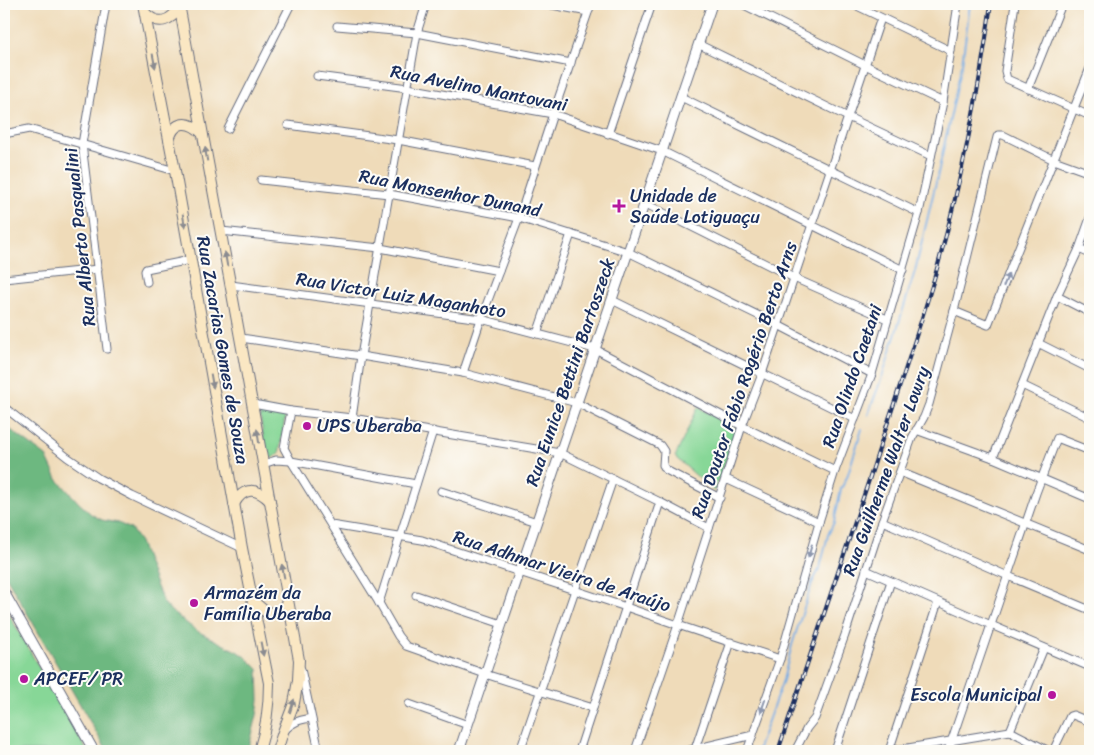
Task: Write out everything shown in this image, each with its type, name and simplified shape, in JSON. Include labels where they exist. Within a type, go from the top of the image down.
[{"type":"main road","points":[[144,8],[151,19],[159,21],[168,20],[175,15],[179,6]]},
{"type":"main road","name":"Rua Zacarias Gomes de Souza","points":[[179,6],[300,660],[294,703],[278,751]]},
{"type":"main road","name":"Rua Zacarias Gomes de Souza","points":[[144,8],[242,548],[269,683],[266,726],[259,751]]},
{"type":"main road","points":[[169,140],[170,133],[175,127],[182,124],[190,124],[197,127],[202,133]]},
{"type":"main road","points":[[234,504],[238,496],[246,491],[255,491],[263,494],[270,501]]},
{"type":"main road","points":[[253,601],[266,612],[274,613],[281,610],[286,604],[288,596]]},
{"type":"street","name":"Rua Alberto Pasqualini","points":[[106,4],[82,144],[107,349]]},
{"type":"street","points":[[228,129],[291,4]]},
{"type":"street","points":[[352,418],[417,33],[426,4]]},
{"type":"street","points":[[548,4],[588,12]]},
{"type":"street","points":[[463,373],[591,4]]},
{"type":"street","points":[[608,134],[652,4]]},
{"type":"street","name":"Rua Eunice Bettini Bartoszeck","points":[[459,751],[712,4]]},
{"type":"street","points":[[742,4],[943,102]]},
{"type":"street","points":[[853,4],[951,51]]},
{"type":"street","name":"Rua Olindo Caetani","points":[[747,751],[780,659],[835,471],[872,374],[919,214],[943,102],[958,4]]},
{"type":"street","points":[[1015,4],[1005,71],[1006,77],[1009,81],[1090,116]]},
{"type":"street","points":[[1028,89],[1062,4]]},
{"type":"street","name":"Rua Doutor Fábio Rogério Berto Arns","points":[[635,751],[720,498],[742,426],[762,374],[881,18]]},
{"type":"street","points":[[337,26],[417,33],[571,63]]},
{"type":"street","points":[[698,44],[931,156]]},
{"type":"street","points":[[954,311],[988,325],[1090,68]]},
{"type":"street","name":"Rua Avelino Mantovani","points":[[317,76],[408,88],[553,114],[662,151],[903,270]]},
{"type":"street","points":[[681,97],[919,214]]},
{"type":"street","points":[[288,125],[398,140],[535,166]]},
{"type":"street","points":[[4,134],[29,129],[175,171]]},
{"type":"street","name":"Rua Guilherme Walter Lowry","points":[[795,751],[806,728],[815,718],[845,635],[882,521],[916,430],[929,404],[954,311],[995,140],[998,135],[1003,135],[1054,160]]},
{"type":"street","points":[[1054,160],[1090,173]]},
{"type":"street","name":"Rua Monsenhor Dunand","points":[[261,180],[389,194],[518,218],[628,252],[778,325],[872,374]]},
{"type":"street","points":[[644,203],[794,278],[887,319]]},
{"type":"street","points":[[993,458],[1090,218]]},
{"type":"street","points":[[221,231],[380,248],[499,271]]},
{"type":"street","points":[[537,334],[571,234]]},
{"type":"street","points":[[1079,249],[1090,254]]},
{"type":"street","points":[[147,282],[145,271],[148,268],[190,260]]},
{"type":"street","points":[[4,279],[98,269]]},
{"type":"street","name":"Rua Victor Luiz Maganhoto","points":[[231,285],[481,319],[595,349],[742,426],[835,471]]},
{"type":"street","points":[[1058,296],[1090,313]]},
{"type":"street","points":[[612,300],[855,419]]},
{"type":"street","points":[[241,338],[463,373],[577,403],[660,445],[664,451],[663,466],[666,470],[720,498]]},
{"type":"street","points":[[1038,343],[1090,369]]},
{"type":"street","points":[[1022,385],[1090,418]]},
{"type":"street","points":[[253,404],[291,411],[352,418],[560,453],[709,528]]},
{"type":"street","points":[[4,407],[67,457],[98,478],[242,548]]},
{"type":"street","points":[[276,460],[284,448],[291,411]]},
{"type":"street","points":[[916,430],[993,458],[1090,499]]},
{"type":"street","points":[[379,603],[433,431]]},
{"type":"street","points":[[948,751],[1025,523],[1057,438],[1090,451]]},
{"type":"street","points":[[284,448],[398,636],[406,646],[485,674],[593,708]]},
{"type":"street","points":[[263,464],[276,460],[291,461],[416,484]]},
{"type":"street","points":[[900,472],[1090,550]]},
{"type":"street","points":[[520,751],[613,479]]},
{"type":"street","points":[[726,479],[819,522]]},
{"type":"street","points":[[440,491],[537,522]]},
{"type":"street","points":[[578,751],[660,502]]},
{"type":"street","points":[[882,521],[1090,610]]},
{"type":"street","name":"Rua Adhmar Vieira de Araújo","points":[[331,525],[422,540],[780,659]]},
{"type":"street","points":[[866,570],[991,626],[1090,667]]},
{"type":"street","points":[[835,751],[891,581]]},
{"type":"street","points":[[4,592],[94,751]]},
{"type":"street","points":[[416,595],[502,624]]},
{"type":"street","points":[[938,602],[890,751],[1010,731],[1049,751]]},
{"type":"street","points":[[695,749],[731,642]]},
{"type":"street","points":[[1010,731],[1044,648]]},
{"type":"street","points":[[300,660],[319,751]]},
{"type":"street","points":[[409,704],[468,725]]},
{"type":"street","points":[[1054,751],[1070,716],[1073,715],[1090,722]]},
{"type":"street","points":[[283,732],[299,720],[312,718]]},
{"type":"street","points":[[686,751],[753,735]]},
{"type":"green space","points":[[698,407],[738,430],[714,491],[675,457]]},
{"type":"green space","points":[[259,408],[286,412],[279,454],[272,458],[266,456]]},
{"type":"green space","points":[[4,425],[46,456],[57,479],[91,514],[102,520],[118,523],[131,529],[140,542],[163,602],[172,612],[197,631],[244,655],[258,669],[259,700],[248,751],[107,751],[4,573]]},
{"type":"green space","name":"APCEF/ PR","points":[[4,606],[87,751],[4,751]]},
{"type":"waterway","points":[[868,415],[883,374],[915,271],[962,64],[970,4]]},
{"type":"waterway","points":[[757,751],[783,680],[812,583],[820,568],[828,535],[834,522],[841,489],[847,477],[862,429]]},
{"type":"railway","points":[[778,751],[934,279],[967,143],[991,4]]},
{"type":"place","name":"Unidade de Saúde Lotiguaçu","points":[[619,206]]},
{"type":"place","name":"UPS Uberaba","points":[[307,426]]},
{"type":"place","name":"Armazém da Família Uberaba","points":[[194,603]]},
{"type":"place","name":"APCEF/ PR","points":[[24,679]]},
{"type":"place","name":"Escola Municipal","points":[[1052,695]]}]
